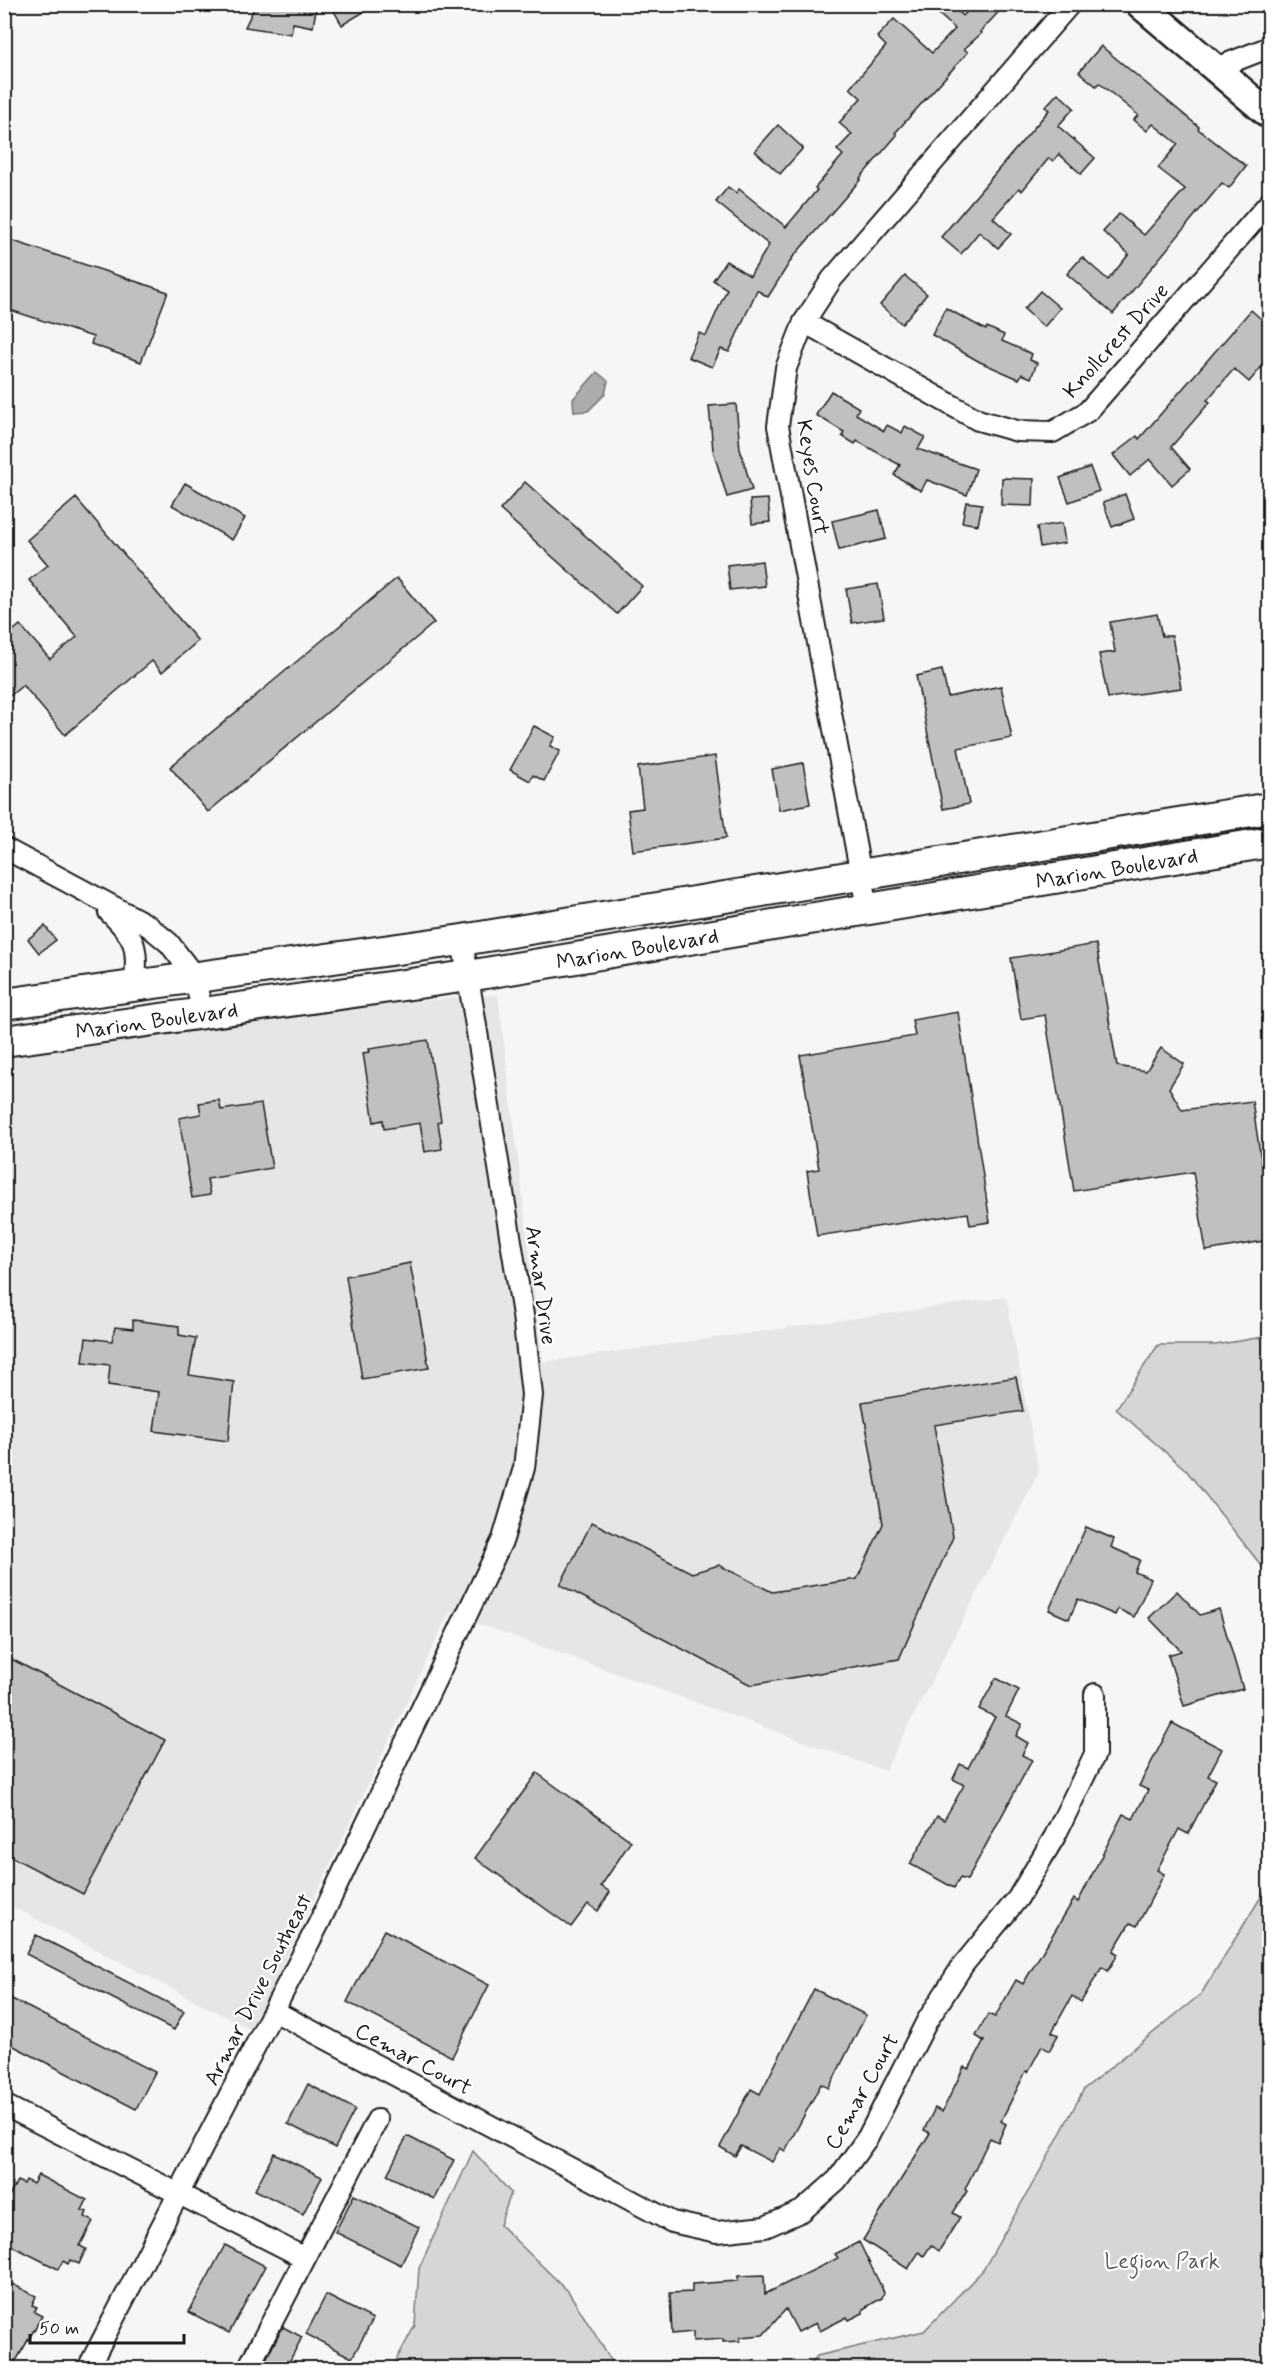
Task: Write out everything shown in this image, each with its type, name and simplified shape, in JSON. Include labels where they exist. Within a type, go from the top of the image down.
[{"type":"main road","points":[[1140,4],[1269,115]]},
{"type":"main road","name":"Marion Boulevard","points":[[4,1004],[462,940],[1269,808]]},
{"type":"main road","name":"Marion Boulevard","points":[[4,1041],[468,976],[1269,842]]},
{"type":"street","name":"Keyes Court","points":[[867,908],[778,426],[786,368],[804,322],[832,279],[1070,4]]},
{"type":"street","points":[[1216,69],[1269,47]]},
{"type":"street","name":"Knollcrest Drive","points":[[804,322],[978,420],[1017,431],[1053,432],[1088,411],[1269,202]]},
{"type":"street","points":[[4,848],[146,924],[169,943],[195,977],[202,1012]]},
{"type":"street","points":[[92,895],[129,932],[136,956],[135,986]]},
{"type":"street","name":"Armar Drive","points":[[461,1627],[503,1539],[524,1468],[532,1395],[521,1303],[462,940]]},
{"type":"street","name":"Armar Drive Southeast","points":[[88,2368],[318,1925],[461,1627]]},
{"type":"street","name":"Cemar Court","points":[[274,2011],[672,2222],[717,2232],[765,2227],[802,2211],[837,2180],[868,2138],[927,2021],[963,1965],[1018,1898],[1055,1836],[1095,1754],[1095,1694]]},
{"type":"street","points":[[4,2105],[305,2258]]},
{"type":"street","points":[[248,2368],[377,2120]]},
{"type":"shaded area","points":[[597,372],[608,381],[605,394],[588,411],[574,412],[573,399]]},
{"type":"shaded area","points":[[498,994],[543,1362],[1006,1297],[1039,1472],[885,1771],[449,1613],[252,2030],[5,1903],[4,1054],[281,1014]]},
{"type":"green space","points":[[1270,1336],[1269,1582],[1264,1569],[1186,1470],[1116,1409],[1158,1345],[1215,1345]]},
{"type":"green space","name":"Legion Park","points":[[1269,1884],[1269,2368],[808,2368],[817,2356],[924,2331],[983,2270],[1084,2089],[1201,1994]]},
{"type":"green space","points":[[473,2151],[511,2193],[500,2225],[568,2291],[616,2368],[392,2368],[415,2325],[419,2268]]},
{"type":"building","points":[[256,4],[317,4],[313,27],[293,23],[291,34],[245,27]]},
{"type":"building","points":[[330,4],[377,4],[342,25]]},
{"type":"building","points":[[928,4],[951,4],[963,16],[974,4],[1006,4],[980,32],[982,33],[964,49],[968,52],[895,133],[897,135],[861,179],[793,257],[768,297],[757,290],[729,352],[721,349],[712,367],[688,357],[699,333],[706,336],[727,289],[713,280],[726,261],[750,276],[769,245],[716,202],[728,187],[736,193],[739,189],[786,227],[843,155],[837,150],[852,134],[839,123],[861,98],[850,88],[886,46],[877,37],[894,19],[932,53],[955,29]]},
{"type":"building","points":[[1101,46],[1199,127],[1198,129],[1246,166],[1229,188],[1222,183],[1113,314],[1067,274],[1082,257],[1108,280],[1129,254],[1103,232],[1119,214],[1144,235],[1185,189],[1158,168],[1178,144],[1153,124],[1147,131],[1134,120],[1138,115],[1099,83],[1096,86],[1079,72]]},
{"type":"building","points":[[1058,93],[1074,108],[1058,126],[1095,158],[1081,174],[1059,154],[1053,161],[1049,158],[1022,191],[1019,188],[993,218],[1011,234],[998,248],[979,232],[961,254],[941,237],[1049,110],[1045,107]]},
{"type":"building","points":[[778,125],[803,148],[780,174],[755,151]]},
{"type":"building","points":[[4,238],[168,292],[141,362],[91,344],[93,337],[4,308]]},
{"type":"building","points":[[905,276],[927,294],[902,324],[880,305]]},
{"type":"building","points":[[1040,291],[1060,308],[1044,327],[1024,309]]},
{"type":"building","points":[[946,308],[986,330],[987,327],[1004,335],[1002,341],[1032,354],[1030,360],[1037,363],[1031,378],[1022,374],[1019,379],[980,362],[932,335]]},
{"type":"building","points":[[1251,310],[1269,326],[1269,358],[1249,382],[1234,369],[1207,400],[1210,402],[1171,447],[1190,469],[1172,485],[1150,459],[1130,476],[1113,455],[1137,436],[1139,439]]},
{"type":"building","points":[[831,391],[859,408],[856,414],[884,431],[887,425],[902,433],[905,426],[925,437],[918,449],[976,469],[967,495],[927,480],[921,491],[894,475],[900,465],[857,441],[855,444],[842,436],[844,432],[816,415]]},
{"type":"building","points":[[736,404],[740,449],[752,490],[727,497],[713,450],[709,406]]},
{"type":"building","points":[[1090,467],[1099,491],[1069,502],[1060,478]]},
{"type":"building","points":[[1002,478],[1034,479],[1033,506],[1001,505]]},
{"type":"building","points":[[525,482],[642,586],[617,614],[500,510]]},
{"type":"building","points":[[185,483],[245,518],[232,540],[172,505]]},
{"type":"building","points":[[1125,494],[1134,519],[1112,527],[1103,502]]},
{"type":"building","points":[[76,498],[198,641],[162,672],[152,661],[65,735],[23,685],[4,701],[4,638],[20,625],[50,659],[77,637],[29,580],[48,565],[27,540]]},
{"type":"building","points":[[768,499],[770,522],[752,524],[750,500]]},
{"type":"building","points":[[966,502],[982,504],[978,525],[962,522]]},
{"type":"building","points":[[879,510],[886,539],[839,550],[832,521]]},
{"type":"building","points":[[1062,523],[1065,543],[1040,547],[1037,527]]},
{"type":"building","points":[[762,561],[765,586],[730,590],[727,565]]},
{"type":"building","points":[[397,578],[434,623],[208,812],[170,767]]},
{"type":"building","points":[[878,584],[884,618],[852,623],[846,589]]},
{"type":"building","points":[[1157,614],[1162,636],[1172,636],[1181,688],[1108,698],[1099,654],[1115,652],[1110,622]]},
{"type":"building","points":[[942,670],[948,697],[1001,686],[1012,738],[958,748],[969,804],[943,809],[916,676]]},
{"type":"building","points":[[534,726],[555,737],[550,746],[560,751],[544,781],[533,775],[530,781],[510,770]]},
{"type":"building","points":[[715,756],[726,838],[633,851],[628,810],[643,808],[638,767]]},
{"type":"building","points":[[803,763],[810,804],[779,810],[772,769]]},
{"type":"building","points":[[45,926],[56,940],[39,953],[28,939]]},
{"type":"building","points":[[1096,944],[1117,1066],[1146,1071],[1161,1048],[1184,1064],[1169,1088],[1182,1110],[1252,1101],[1269,1212],[1269,1240],[1206,1251],[1193,1172],[1074,1191],[1045,1015],[1021,1019],[1011,958]]},
{"type":"building","points":[[958,1012],[990,1222],[970,1225],[968,1213],[817,1236],[807,1171],[819,1169],[800,1055],[915,1036],[912,1020]]},
{"type":"building","points":[[428,1040],[441,1121],[438,1122],[442,1149],[425,1152],[420,1123],[384,1129],[383,1120],[374,1122],[363,1053],[370,1052],[369,1049]]},
{"type":"building","points":[[219,1100],[221,1110],[261,1104],[272,1168],[207,1179],[210,1195],[192,1198],[179,1118],[201,1114],[199,1103]]},
{"type":"building","points":[[410,1263],[429,1368],[362,1379],[346,1276]]},
{"type":"building","points":[[133,1320],[179,1326],[179,1335],[196,1338],[189,1375],[234,1382],[228,1441],[154,1431],[159,1392],[108,1385],[110,1365],[83,1362],[86,1338],[112,1341],[115,1327],[133,1329]]},
{"type":"building","points":[[1016,1377],[1023,1411],[934,1425],[953,1537],[899,1659],[751,1685],[560,1585],[592,1522],[692,1573],[719,1565],[772,1592],[857,1579],[883,1524],[862,1402]]},
{"type":"building","points":[[1086,1527],[1114,1539],[1111,1547],[1140,1560],[1135,1572],[1151,1579],[1134,1617],[1118,1609],[1115,1615],[1078,1599],[1069,1619],[1049,1610]]},
{"type":"building","points":[[1177,1591],[1200,1615],[1219,1609],[1243,1689],[1184,1706],[1168,1655],[1181,1651],[1149,1618]]},
{"type":"building","points":[[4,1655],[165,1740],[83,1894],[4,1853]]},
{"type":"building","points":[[996,1678],[1019,1690],[1006,1716],[1022,1724],[1016,1736],[1028,1743],[1022,1755],[1032,1760],[967,1880],[960,1878],[954,1888],[910,1864],[937,1816],[944,1820],[964,1785],[953,1779],[960,1764],[968,1768],[995,1717],[979,1709]]},
{"type":"building","points":[[1172,1723],[1222,1749],[1208,1776],[1216,1780],[1188,1834],[1179,1829],[1157,1870],[1164,1874],[1137,1926],[1130,1923],[1113,1951],[1118,1954],[1108,1971],[1102,1967],[1081,2002],[1072,1996],[1052,2032],[1058,2035],[1049,2051],[1042,2046],[1028,2072],[1026,2071],[1001,2121],[1006,2124],[998,2142],[990,2138],[965,2189],[967,2191],[953,2213],[960,2217],[939,2251],[931,2245],[924,2256],[919,2252],[908,2269],[863,2240],[930,2133],[924,2130],[935,2108],[942,2112],[964,2067],[969,2069],[984,2041],[976,2036],[988,2014],[995,2017],[1016,1980],[1023,1984],[1074,1899],[1078,1902],[1123,1814],[1133,1819],[1148,1790],[1139,1786]]},
{"type":"building","points":[[537,1773],[631,1841],[601,1886],[610,1892],[598,1911],[588,1904],[571,1927],[475,1858]]},
{"type":"building","points":[[384,1930],[489,1985],[452,2057],[347,2002]]},
{"type":"building","points":[[36,1935],[184,2011],[174,2030],[26,1954]]},
{"type":"building","points":[[814,1989],[866,2015],[829,2088],[821,2084],[785,2151],[780,2148],[772,2162],[741,2146],[735,2156],[720,2147],[751,2089],[760,2094]]},
{"type":"building","points":[[4,1995],[155,2072],[136,2109],[4,2041]]},
{"type":"building","points":[[308,2084],[355,2109],[335,2148],[288,2124]]},
{"type":"building","points":[[407,2136],[454,2160],[434,2199],[387,2175]]},
{"type":"building","points":[[274,2153],[322,2177],[303,2214],[255,2190]]},
{"type":"building","points":[[38,2175],[87,2200],[82,2210],[87,2212],[85,2217],[93,2221],[80,2246],[86,2249],[79,2264],[70,2260],[68,2264],[63,2261],[58,2269],[4,2242],[4,2206],[17,2181],[24,2184],[26,2180],[33,2184]]},
{"type":"building","points":[[354,2195],[419,2227],[401,2265],[335,2232]]},
{"type":"building","points":[[859,2242],[884,2292],[882,2298],[863,2309],[863,2313],[849,2320],[847,2317],[820,2331],[816,2323],[798,2332],[786,2309],[763,2335],[741,2337],[740,2341],[723,2342],[723,2339],[693,2341],[693,2332],[672,2334],[670,2293],[692,2292],[692,2284],[738,2281],[738,2276],[764,2275],[765,2294],[838,2258],[835,2254]]},
{"type":"building","points":[[225,2245],[265,2266],[229,2333],[189,2312]]},
{"type":"building","points":[[4,2280],[36,2296],[32,2305],[37,2307],[34,2312],[42,2316],[16,2361],[4,2355]]},
{"type":"building","points":[[326,2295],[373,2319],[352,2358],[306,2334]]},
{"type":"building","points":[[283,2327],[302,2337],[286,2368],[265,2361]]}]
